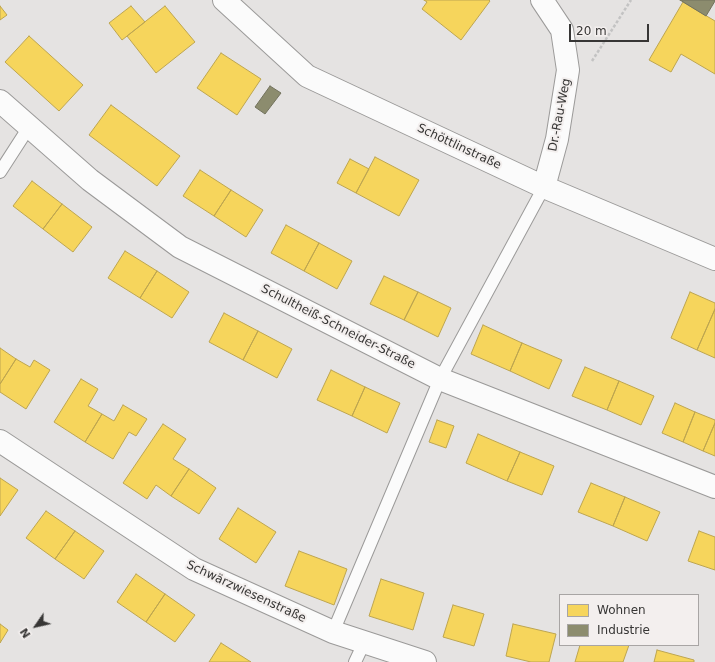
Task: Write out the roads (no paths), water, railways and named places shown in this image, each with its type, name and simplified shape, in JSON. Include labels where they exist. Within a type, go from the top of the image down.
[{"type":"street","name":"Schöttlinstraße","points":[[224,0],[307,76],[544,187],[715,259]]},
{"type":"street","name":"Dr.-Rau-Weg","points":[[542,0],[562,30],[568,70],[557,139],[544,187]]},
{"type":"street","name":"Schultheiß-Schneider-Straße","points":[[0,101],[90,180],[180,248],[440,379],[715,487]]},
{"type":"street","name":"Schwärzwiesenstraße","points":[[0,441],[194,569],[333,632],[360,652],[425,662]]},
{"type":"lane","points":[[0,172],[29,127]]},
{"type":"lane","points":[[333,632],[440,379],[544,187]]}]
